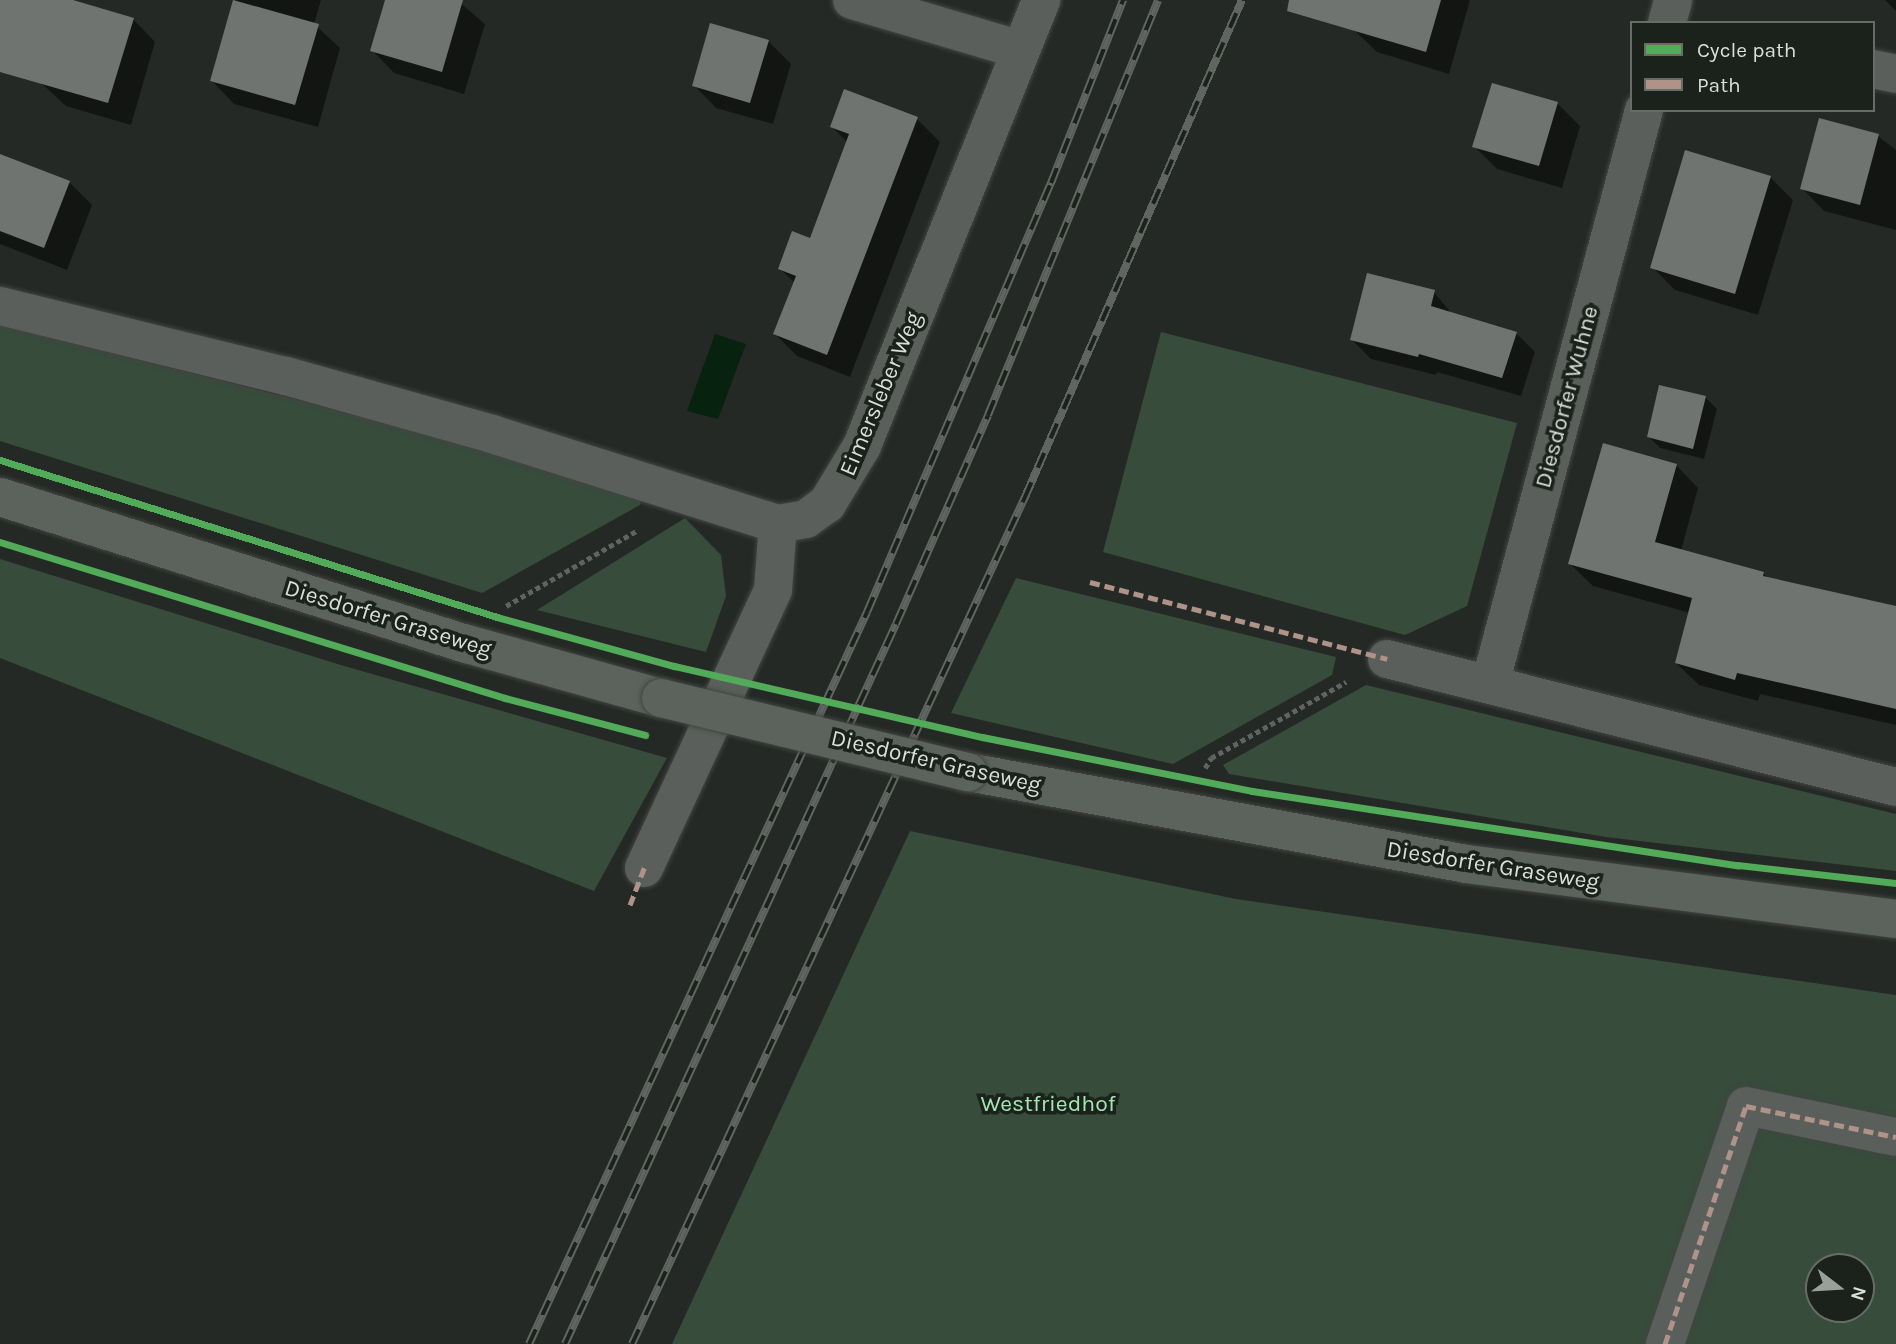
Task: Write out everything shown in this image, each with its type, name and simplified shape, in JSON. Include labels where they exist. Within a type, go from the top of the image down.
[{"type":"main road","name":"Diesdorfer Graseweg","points":[[0,497],[467,644],[662,698],[968,772],[1467,864],[1896,919]]},
{"type":"street","points":[[852,0],[1021,50]]},
{"type":"street","name":"Eimersleber Weg","points":[[778,524],[806,519],[817,512],[848,477],[1041,0]]},
{"type":"street","points":[[1875,69],[1896,74]]},
{"type":"street","name":"Diesdorfer Wuhne","points":[[1490,684],[1643,112]]},
{"type":"street","points":[[0,306],[299,380],[492,433],[778,524],[773,590],[644,868]]},
{"type":"street","points":[[1387,659],[1896,787]]},
{"type":"street","points":[[1665,1344],[1746,1106],[1896,1137]]},
{"type":"path","points":[[503,607],[694,498]]},
{"type":"path","points":[[1211,758],[1342,684]]},
{"type":"green space","points":[[0,325],[298,400],[644,493],[640,505],[482,593],[0,441]]},
{"type":"green space","points":[[1161,332],[1517,423],[1467,606],[1405,635],[1103,552]]},
{"type":"green space","points":[[685,518],[721,555],[726,596],[706,652],[537,610]]},
{"type":"green space","points":[[0,559],[344,666],[667,758],[594,891],[0,658]]},
{"type":"green space","points":[[1016,578],[1336,657],[1332,675],[1173,764],[951,713]]},
{"type":"green space","points":[[1366,685],[1896,814],[1896,871],[1606,837],[1229,774],[1223,765]]},
{"type":"green space","name":"Westfriedhof","points":[[910,831],[1236,899],[1896,995],[1896,1344],[672,1344]]},
{"type":"shaded area","points":[[715,334],[746,344],[718,419],[687,411]]},
{"type":"building","points":[[0,0],[73,0],[134,18],[108,103],[0,72]]},
{"type":"building","points":[[233,0],[319,24],[295,105],[210,81]]},
{"type":"building","points":[[385,0],[463,0],[442,72],[370,51]]},
{"type":"building","points":[[1289,0],[1441,0],[1426,52],[1287,11]]},
{"type":"building","points":[[710,23],[769,40],[750,103],[692,86]]},
{"type":"building","points":[[1492,83],[1558,102],[1539,166],[1472,147]]},
{"type":"building","points":[[844,89],[918,117],[827,355],[773,334],[796,276],[778,269],[792,231],[810,238],[849,134],[830,127]]},
{"type":"building","points":[[1819,118],[1879,134],[1860,205],[1800,189]]},
{"type":"building","points":[[1685,150],[1771,176],[1735,294],[1650,268]]},
{"type":"building","points":[[0,154],[70,181],[44,248],[0,231]]},
{"type":"building","points":[[1367,273],[1435,290],[1431,306],[1517,332],[1502,378],[1419,354],[1418,357],[1350,340]]},
{"type":"building","points":[[1659,385],[1706,396],[1693,449],[1647,437]]},
{"type":"building","points":[[1603,443],[1677,464],[1655,542],[1764,572],[1763,576],[1896,606],[1896,709],[1737,673],[1735,680],[1675,663],[1692,598],[1568,564]]},
{"type":"railway","points":[[529,1344],[867,612],[1051,183],[1123,0]]},
{"type":"railway","points":[[565,1344],[896,624],[988,415],[1158,0]]},
{"type":"railway","points":[[632,1344],[1025,497],[1242,0]]},
{"type":"marked path","points":[[1090,582],[1387,659]]},
{"type":"marked path","points":[[630,905],[644,868]]},
{"type":"marked path","points":[[1665,1344],[1746,1106],[1896,1137]]},
{"type":"cycle path","points":[[0,460],[497,617],[674,666],[982,737],[1252,791],[1738,865],[1896,883]]},
{"type":"cycle path","points":[[0,542],[505,698],[645,735]]}]
